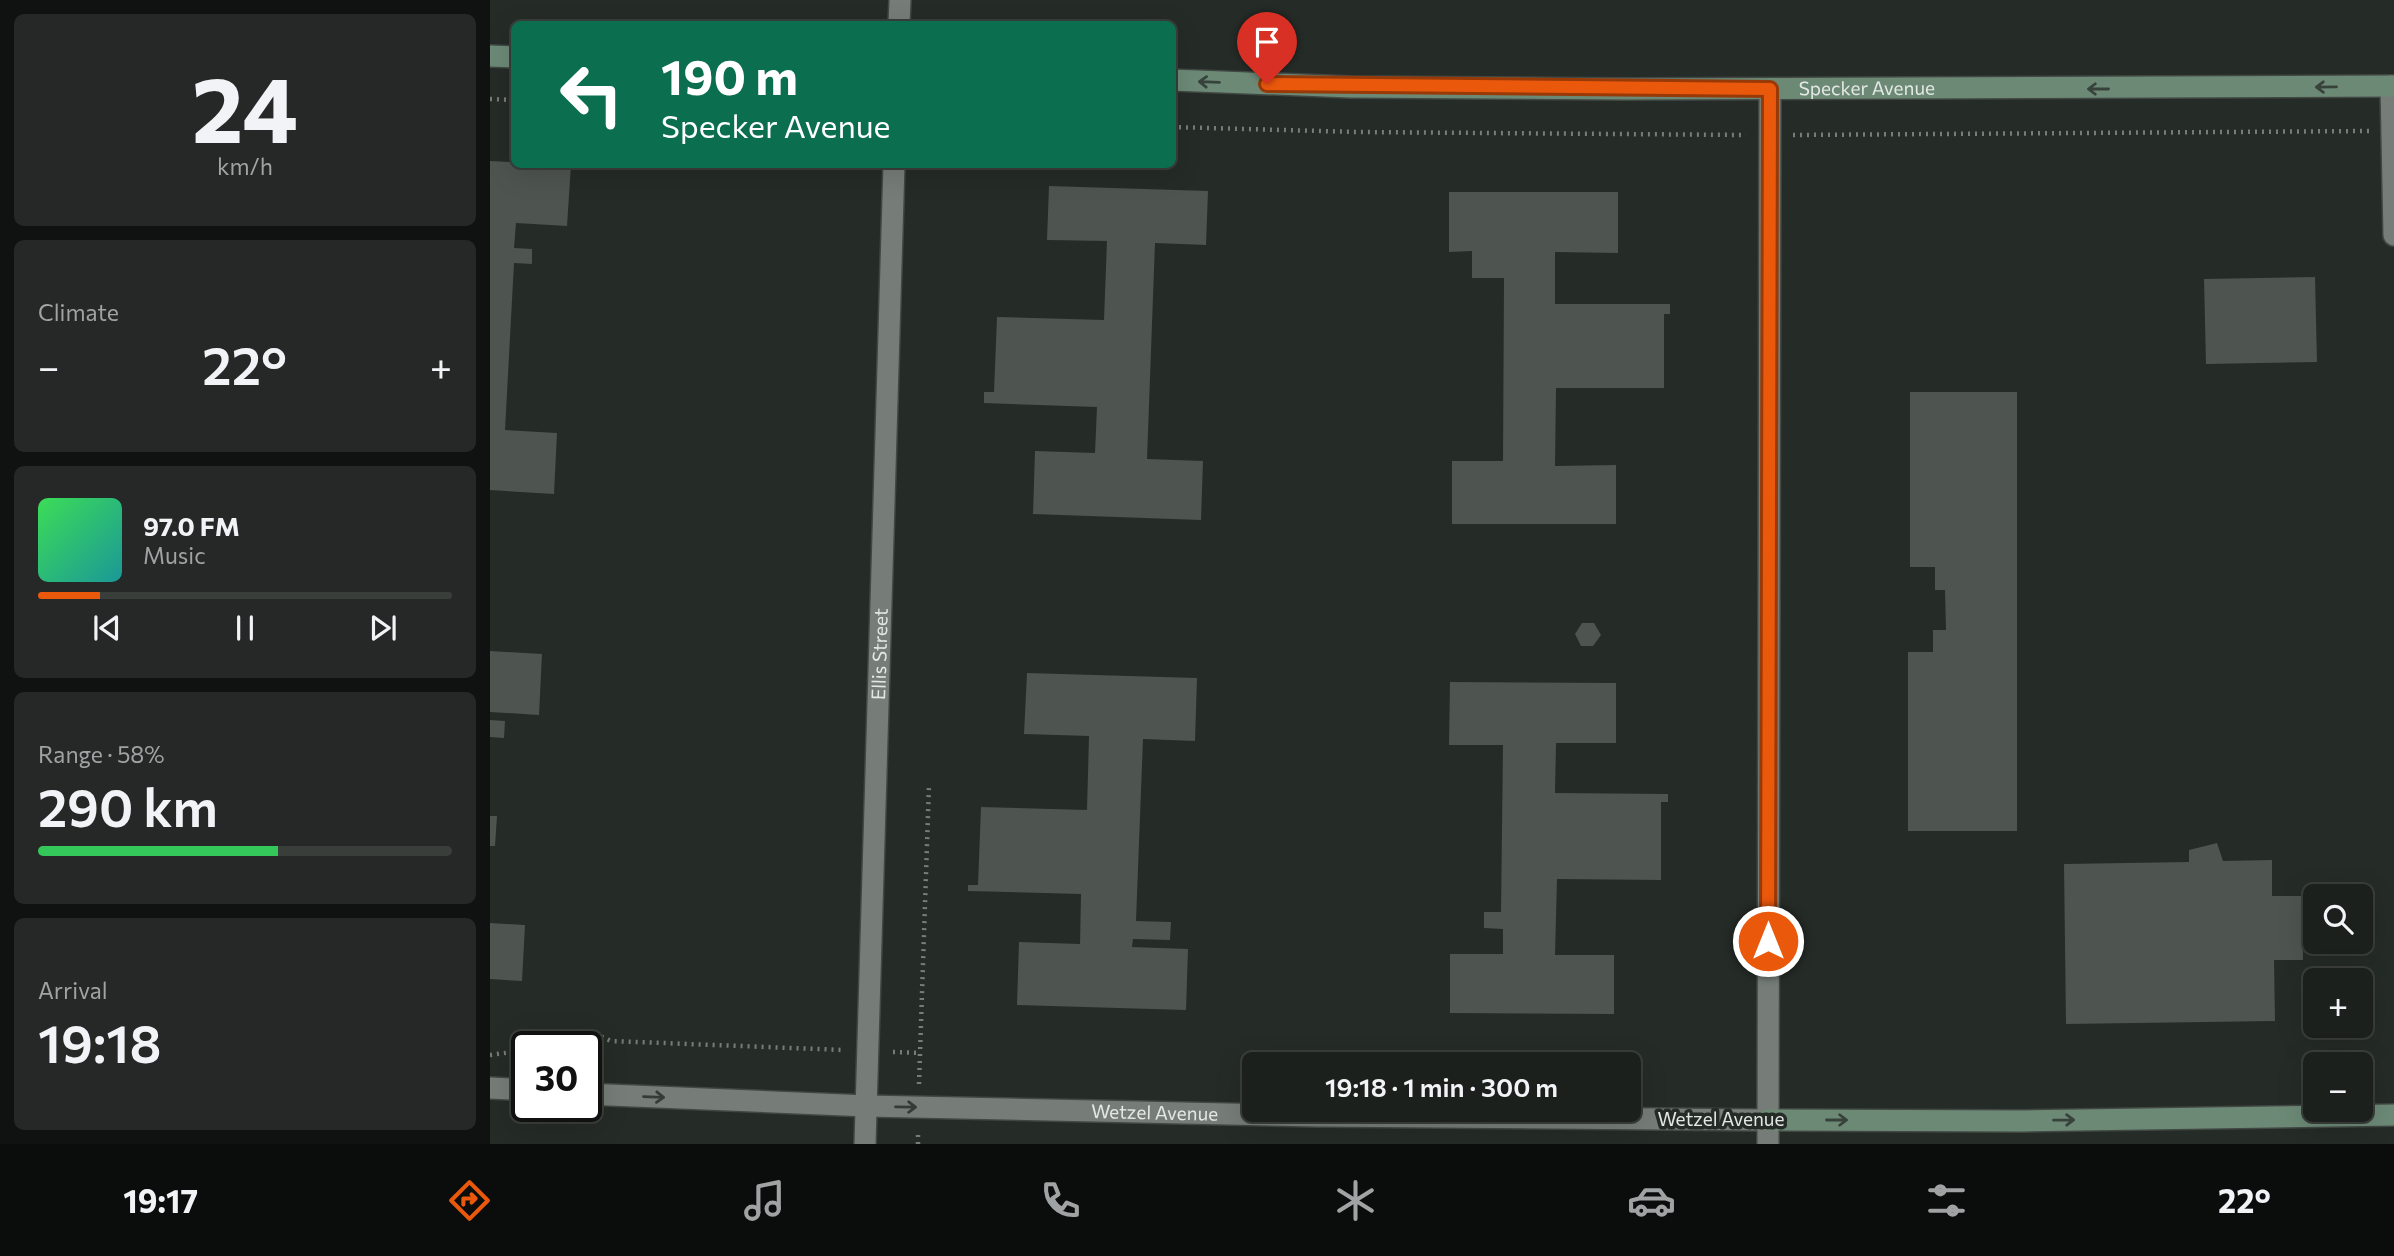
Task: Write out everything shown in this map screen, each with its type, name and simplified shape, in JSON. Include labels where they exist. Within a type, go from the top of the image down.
[{"type":"street","points":[[899,21],[900,0]]},
{"type":"street","points":[[490,56],[511,57]]},
{"type":"street","name":"Specker Avenue","points":[[1176,80],[1358,87],[1770,89],[2392,86]]},
{"type":"street","points":[[2392,86],[2394,235]]},
{"type":"street","points":[[1768,1144],[1770,89]]},
{"type":"street","name":"Ellis Street","points":[[865,1144],[894,168]]},
{"type":"street","points":[[490,1088],[511,1089]]},
{"type":"street","name":"Wetzel Avenue","points":[[602,1095],[867,1106],[1316,1116],[2024,1121],[2394,1115]]},
{"type":"path","points":[[490,99],[511,100]]},
{"type":"path","points":[[918,1144],[929,785]]},
{"type":"path","points":[[602,1037],[611,1041],[920,1053]]},
{"type":"path","points":[[490,1055],[511,1052]]},
{"type":"building","points":[[490,161],[511,162],[511,168],[571,168],[567,226],[516,223],[514,248],[532,249],[532,264],[514,263],[505,430],[557,433],[554,494],[490,490]]},
{"type":"building","points":[[1049,186],[1208,191],[1206,245],[1155,243],[1147,459],[1203,461],[1201,520],[1033,514],[1035,451],[1095,453],[1097,407],[984,403],[984,392],[994,392],[997,317],[1104,320],[1107,241],[1047,240]]},
{"type":"building","points":[[1449,192],[1618,192],[1618,253],[1555,252],[1555,304],[1670,304],[1670,314],[1664,314],[1664,388],[1556,388],[1555,466],[1616,465],[1616,524],[1452,524],[1452,461],[1503,461],[1504,278],[1472,278],[1472,251],[1449,252]]},
{"type":"building","points":[[2315,277],[2317,362],[2206,364],[2204,279]]},
{"type":"building","points":[[1910,392],[2017,392],[2017,831],[1908,831],[1908,652],[1933,652],[1933,630],[1946,630],[1945,590],[1935,590],[1935,567],[1910,567]]},
{"type":"building","points":[[1582,623],[1594,623],[1601,635],[1593,646],[1581,646],[1575,634]]},
{"type":"building","points":[[490,651],[542,654],[539,715],[490,712]]},
{"type":"building","points":[[1027,673],[1197,678],[1195,741],[1143,739],[1136,921],[1171,922],[1170,940],[1133,939],[1132,947],[1188,949],[1186,1010],[1017,1005],[1019,942],[1080,944],[1081,894],[968,891],[968,885],[978,885],[981,807],[1087,810],[1089,736],[1024,734]]},
{"type":"building","points":[[1450,682],[1616,683],[1616,743],[1556,743],[1555,793],[1668,794],[1668,802],[1661,802],[1661,880],[1557,879],[1555,955],[1614,955],[1614,1014],[1450,1013],[1450,954],[1503,954],[1503,929],[1484,928],[1484,912],[1501,912],[1503,745],[1449,745]]},
{"type":"building","points":[[490,720],[505,721],[504,738],[490,737]]},
{"type":"building","points":[[490,816],[497,816],[495,846],[490,846]]},
{"type":"building","points":[[2217,843],[2223,861],[2272,860],[2272,896],[2302,896],[2303,960],[2274,960],[2275,1021],[2066,1024],[2064,864],[2189,862],[2189,850]]},
{"type":"building","points":[[490,923],[525,925],[522,981],[490,979]]},
{"type":"route","points":[[1267,84],[1770,89],[1768,941]]}]
